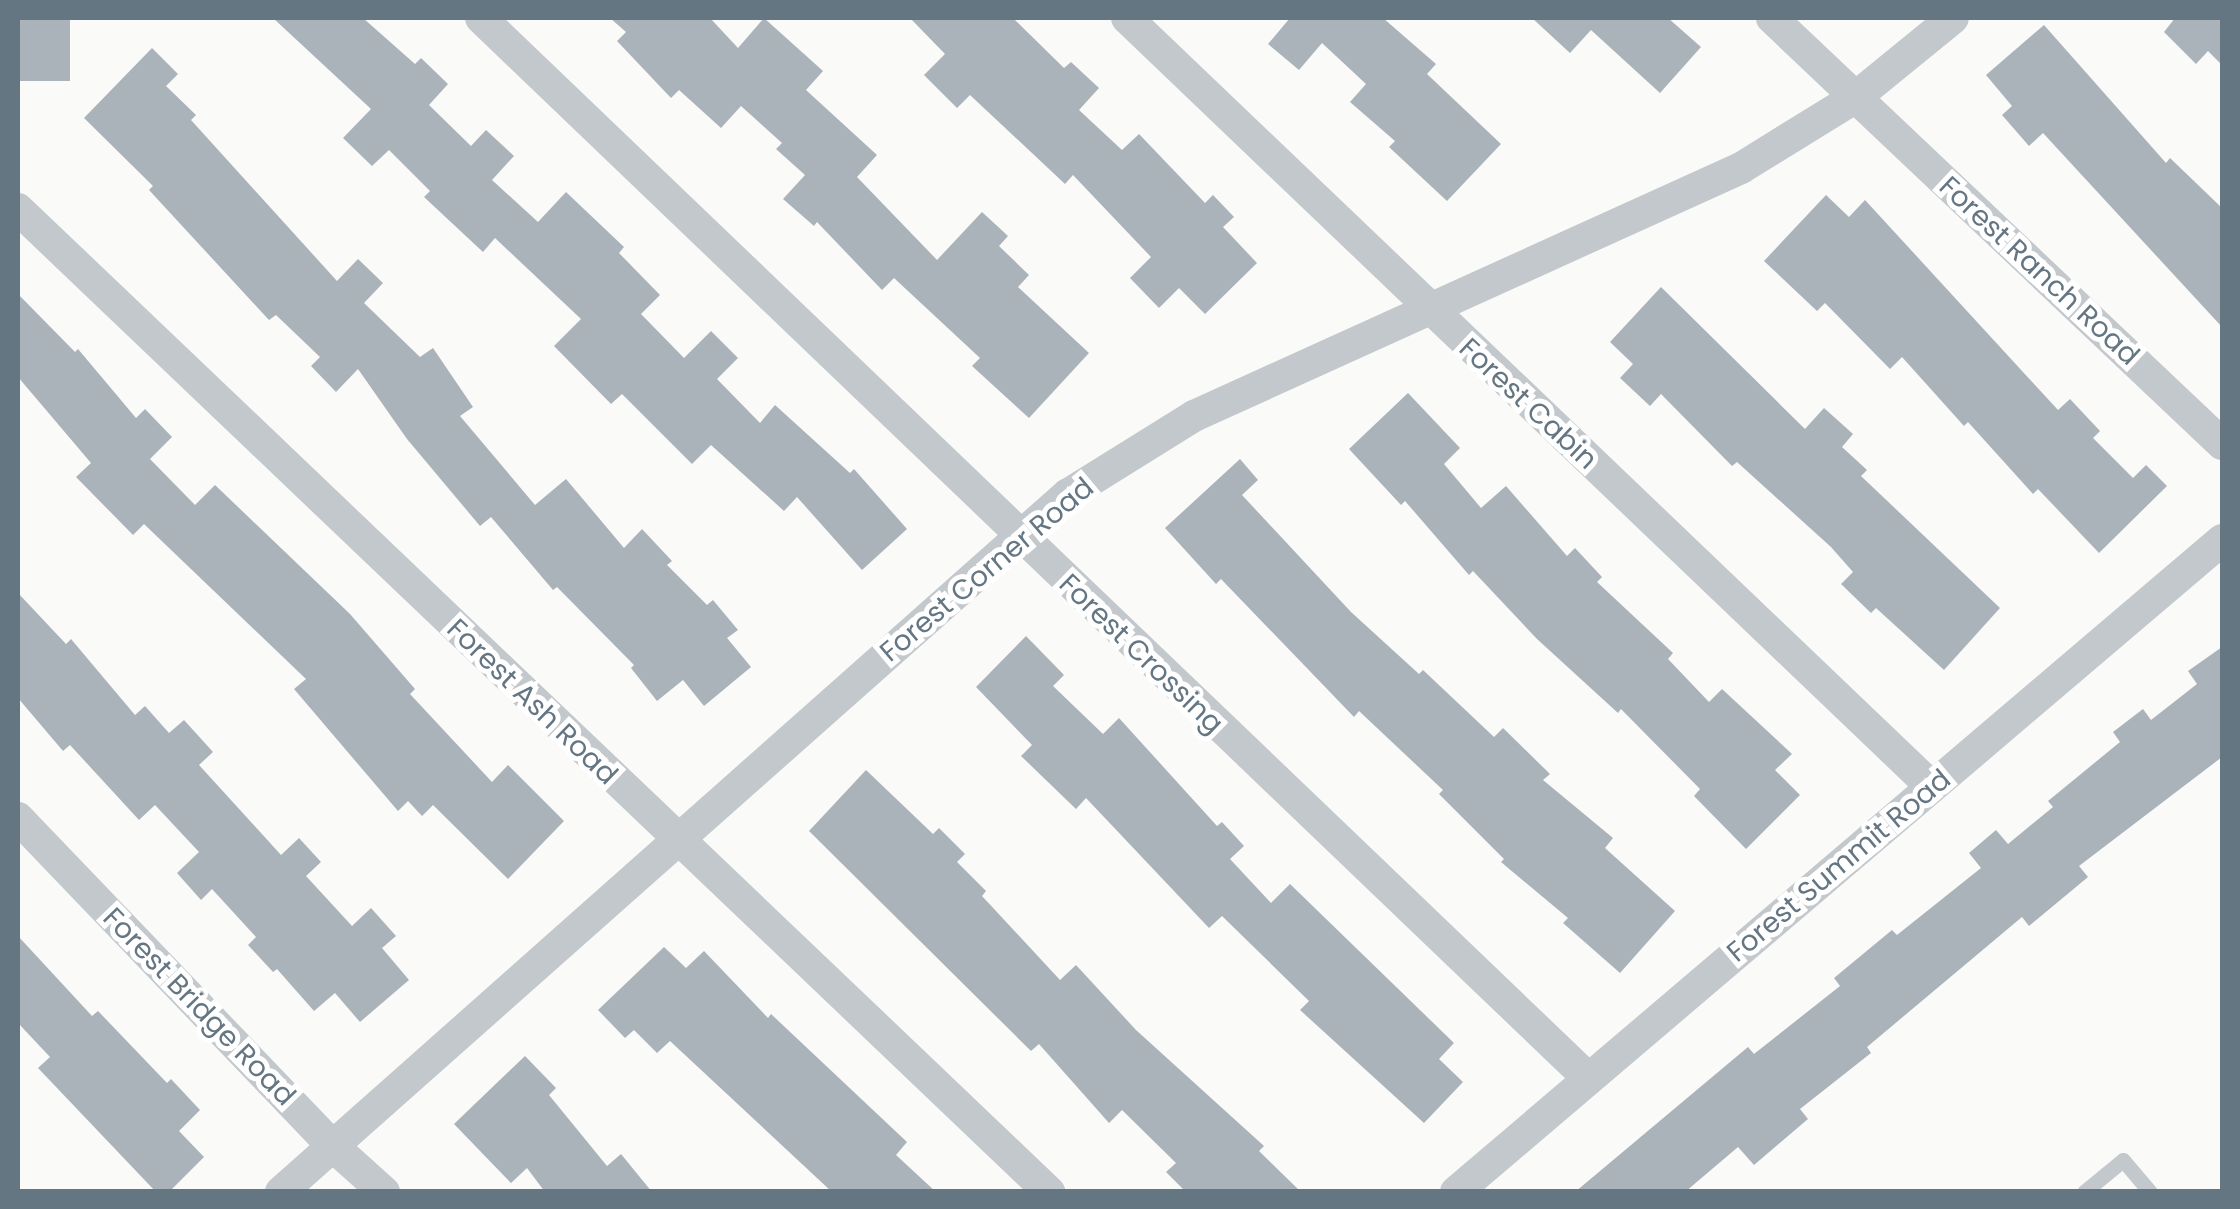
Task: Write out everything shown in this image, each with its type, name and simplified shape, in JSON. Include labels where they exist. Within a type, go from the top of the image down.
[{"type":"street","name":"Forest Crossing","points":[[481,18],[1588,1078]]},
{"type":"street","name":"Forest Cabin","points":[[1127,18],[1932,787]]},
{"type":"street","name":"Forest Ranch Road","points":[[1772,18],[2222,444]]},
{"type":"street","name":"Forest Corner Road","points":[[281,1192],[1068,495],[1194,416],[1426,307],[1741,168],[1856,97],[1953,18]]},
{"type":"street","name":"Forest Ash Road","points":[[18,209],[1049,1192]]},
{"type":"street","name":"Forest Summit Road","points":[[1456,1192],[2222,540]]},
{"type":"street","name":"Forest Bridge Road","points":[[18,818],[335,1148],[384,1192]]},
{"type":"lane","points":[[2084,1192],[2124,1160],[2150,1192]]},
{"type":"building","points":[[18,18],[70,18],[70,81],[18,81]]},
{"type":"building","points":[[273,18],[363,18],[415,64],[421,58],[448,84],[429,105],[471,146],[486,130],[514,156],[492,180],[538,222],[566,192],[624,247],[619,253],[660,295],[641,314],[684,358],[711,331],[738,358],[717,379],[760,423],[775,405],[850,473],[854,469],[907,529],[862,570],[797,497],[784,511],[711,445],[692,464],[622,394],[611,404],[554,346],[581,319],[495,238],[483,252],[424,197],[430,191],[389,150],[372,166],[343,138],[371,109]]},
{"type":"building","points":[[610,18],[710,18],[738,48],[764,18],[823,71],[806,90],[877,155],[857,177],[937,260],[982,212],[1008,236],[999,246],[1029,275],[1018,287],[1089,353],[1029,418],[972,366],[980,358],[894,278],[882,290],[817,222],[814,226],[783,199],[805,175],[776,149],[782,143],[741,106],[721,128],[679,90],[671,98],[617,41],[626,32]]},
{"type":"building","points":[[910,18],[1013,18],[1064,68],[1071,62],[1099,88],[1079,110],[1122,150],[1139,134],[1205,203],[1213,195],[1234,217],[1223,227],[1257,263],[1205,314],[1179,288],[1159,308],[1130,278],[1151,257],[1073,175],[1065,184],[970,95],[957,108],[924,75],[945,54]]},
{"type":"building","points":[[1290,18],[1383,18],[1436,64],[1427,74],[1501,144],[1447,201],[1389,147],[1395,141],[1350,102],[1366,84],[1322,43],[1299,70],[1268,44]]},
{"type":"building","points":[[1532,18],[1668,18],[1701,47],[1660,93],[1591,30],[1570,53]]},
{"type":"building","points":[[2175,18],[2222,18],[2222,65],[2208,51],[2196,64],[2164,32]]},
{"type":"building","points":[[2044,25],[2166,163],[2170,158],[2222,208],[2222,327],[2043,133],[2029,146],[2002,115],[2012,106],[1986,75]]},
{"type":"building","points":[[152,48],[178,74],[166,86],[196,115],[191,120],[337,281],[358,259],[383,283],[364,303],[420,357],[433,348],[473,407],[460,416],[535,505],[566,479],[624,548],[642,529],[672,561],[667,565],[707,605],[713,600],[738,630],[727,638],[751,667],[704,706],[683,680],[657,701],[631,668],[634,665],[557,587],[553,590],[491,517],[480,526],[407,439],[358,369],[336,392],[311,366],[320,357],[276,315],[269,320],[149,190],[153,186],[84,118]]},
{"type":"building","points":[[1826,195],[1849,217],[1865,200],[2058,410],[2070,399],[2100,431],[2093,438],[2133,478],[2146,465],[2167,486],[2099,553],[2038,489],[2033,494],[1968,422],[1964,426],[1902,357],[1890,369],[1825,303],[1817,311],[1764,261]]},
{"type":"building","points":[[1661,287],[1805,429],[1824,408],[1853,434],[1842,447],[1867,470],[1861,476],[2000,608],[1944,670],[1876,608],[1871,613],[1841,584],[1853,572],[1831,547],[1737,462],[1732,466],[1661,394],[1650,406],[1620,378],[1633,364],[1610,342]]},
{"type":"building","points":[[18,294],[75,352],[78,349],[136,418],[145,409],[172,437],[150,459],[195,505],[215,485],[350,614],[415,689],[410,694],[492,782],[508,765],[564,821],[508,879],[433,805],[422,816],[408,801],[398,811],[294,689],[306,679],[144,524],[133,535],[76,477],[91,463],[18,377]]},
{"type":"building","points":[[1408,393],[1460,448],[1444,464],[1481,508],[1506,486],[1567,556],[1575,548],[1602,577],[1597,582],[1673,653],[1668,659],[1709,702],[1722,689],[1792,754],[1775,770],[1800,795],[1746,849],[1694,796],[1700,789],[1621,709],[1618,713],[1537,639],[1473,571],[1469,575],[1405,501],[1401,505],[1349,449]]},
{"type":"building","points":[[1240,459],[1258,480],[1242,495],[1351,612],[1419,674],[1423,670],[1494,737],[1503,728],[1550,774],[1543,780],[1613,838],[1605,848],[1675,911],[1620,973],[1563,923],[1568,918],[1501,862],[1504,859],[1439,794],[1443,790],[1359,711],[1354,717],[1221,579],[1216,584],[1165,528]]},
{"type":"building","points":[[18,593],[66,644],[71,639],[135,715],[145,706],[169,733],[184,720],[213,752],[199,765],[281,855],[299,838],[321,862],[306,876],[352,926],[371,908],[396,936],[382,948],[409,980],[360,1022],[335,993],[314,1011],[277,969],[273,972],[248,945],[256,937],[212,889],[201,900],[177,873],[199,852],[155,805],[139,820],[70,745],[63,751],[18,698]]},
{"type":"building","points":[[1026,636],[1064,675],[1053,686],[1103,734],[1119,718],[1217,826],[1222,822],[1244,846],[1230,859],[1271,903],[1290,884],[1454,1043],[1439,1059],[1463,1082],[1424,1123],[1300,1010],[1309,1001],[1222,916],[1209,928],[1086,798],[1076,809],[1021,756],[1032,745],[976,687]]},
{"type":"building","points":[[2222,647],[2222,757],[2079,866],[2088,877],[2029,926],[2022,917],[1867,1047],[1871,1053],[1800,1109],[1808,1119],[1754,1165],[1738,1147],[1685,1192],[1575,1192],[1748,1047],[1754,1054],[1840,986],[1834,978],[1892,930],[1897,935],[1981,868],[1969,853],[1996,830],[2008,844],[2053,807],[2048,801],[2120,742],[2113,732],[2143,709],[2151,720],[2197,684],[2188,671]]},
{"type":"building","points":[[866,770],[933,834],[939,828],[965,854],[957,862],[986,891],[982,896],[1060,980],[1076,965],[1136,1030],[1264,1146],[1259,1151],[1301,1192],[1186,1192],[1166,1172],[1176,1163],[1122,1110],[1109,1123],[1039,1044],[1031,1051],[809,831]]},
{"type":"building","points":[[18,936],[92,1016],[98,1011],[167,1083],[171,1079],[200,1110],[179,1131],[204,1157],[169,1192],[156,1192],[38,1068],[50,1057],[18,1023]]},
{"type":"building","points":[[664,947],[686,968],[704,951],[768,1018],[771,1014],[907,1142],[896,1155],[936,1192],[832,1192],[670,1041],[657,1053],[634,1030],[625,1038],[598,1010]]},
{"type":"building","points":[[525,1056],[556,1088],[549,1095],[607,1166],[621,1154],[652,1192],[545,1192],[527,1168],[511,1183],[454,1124]]}]
